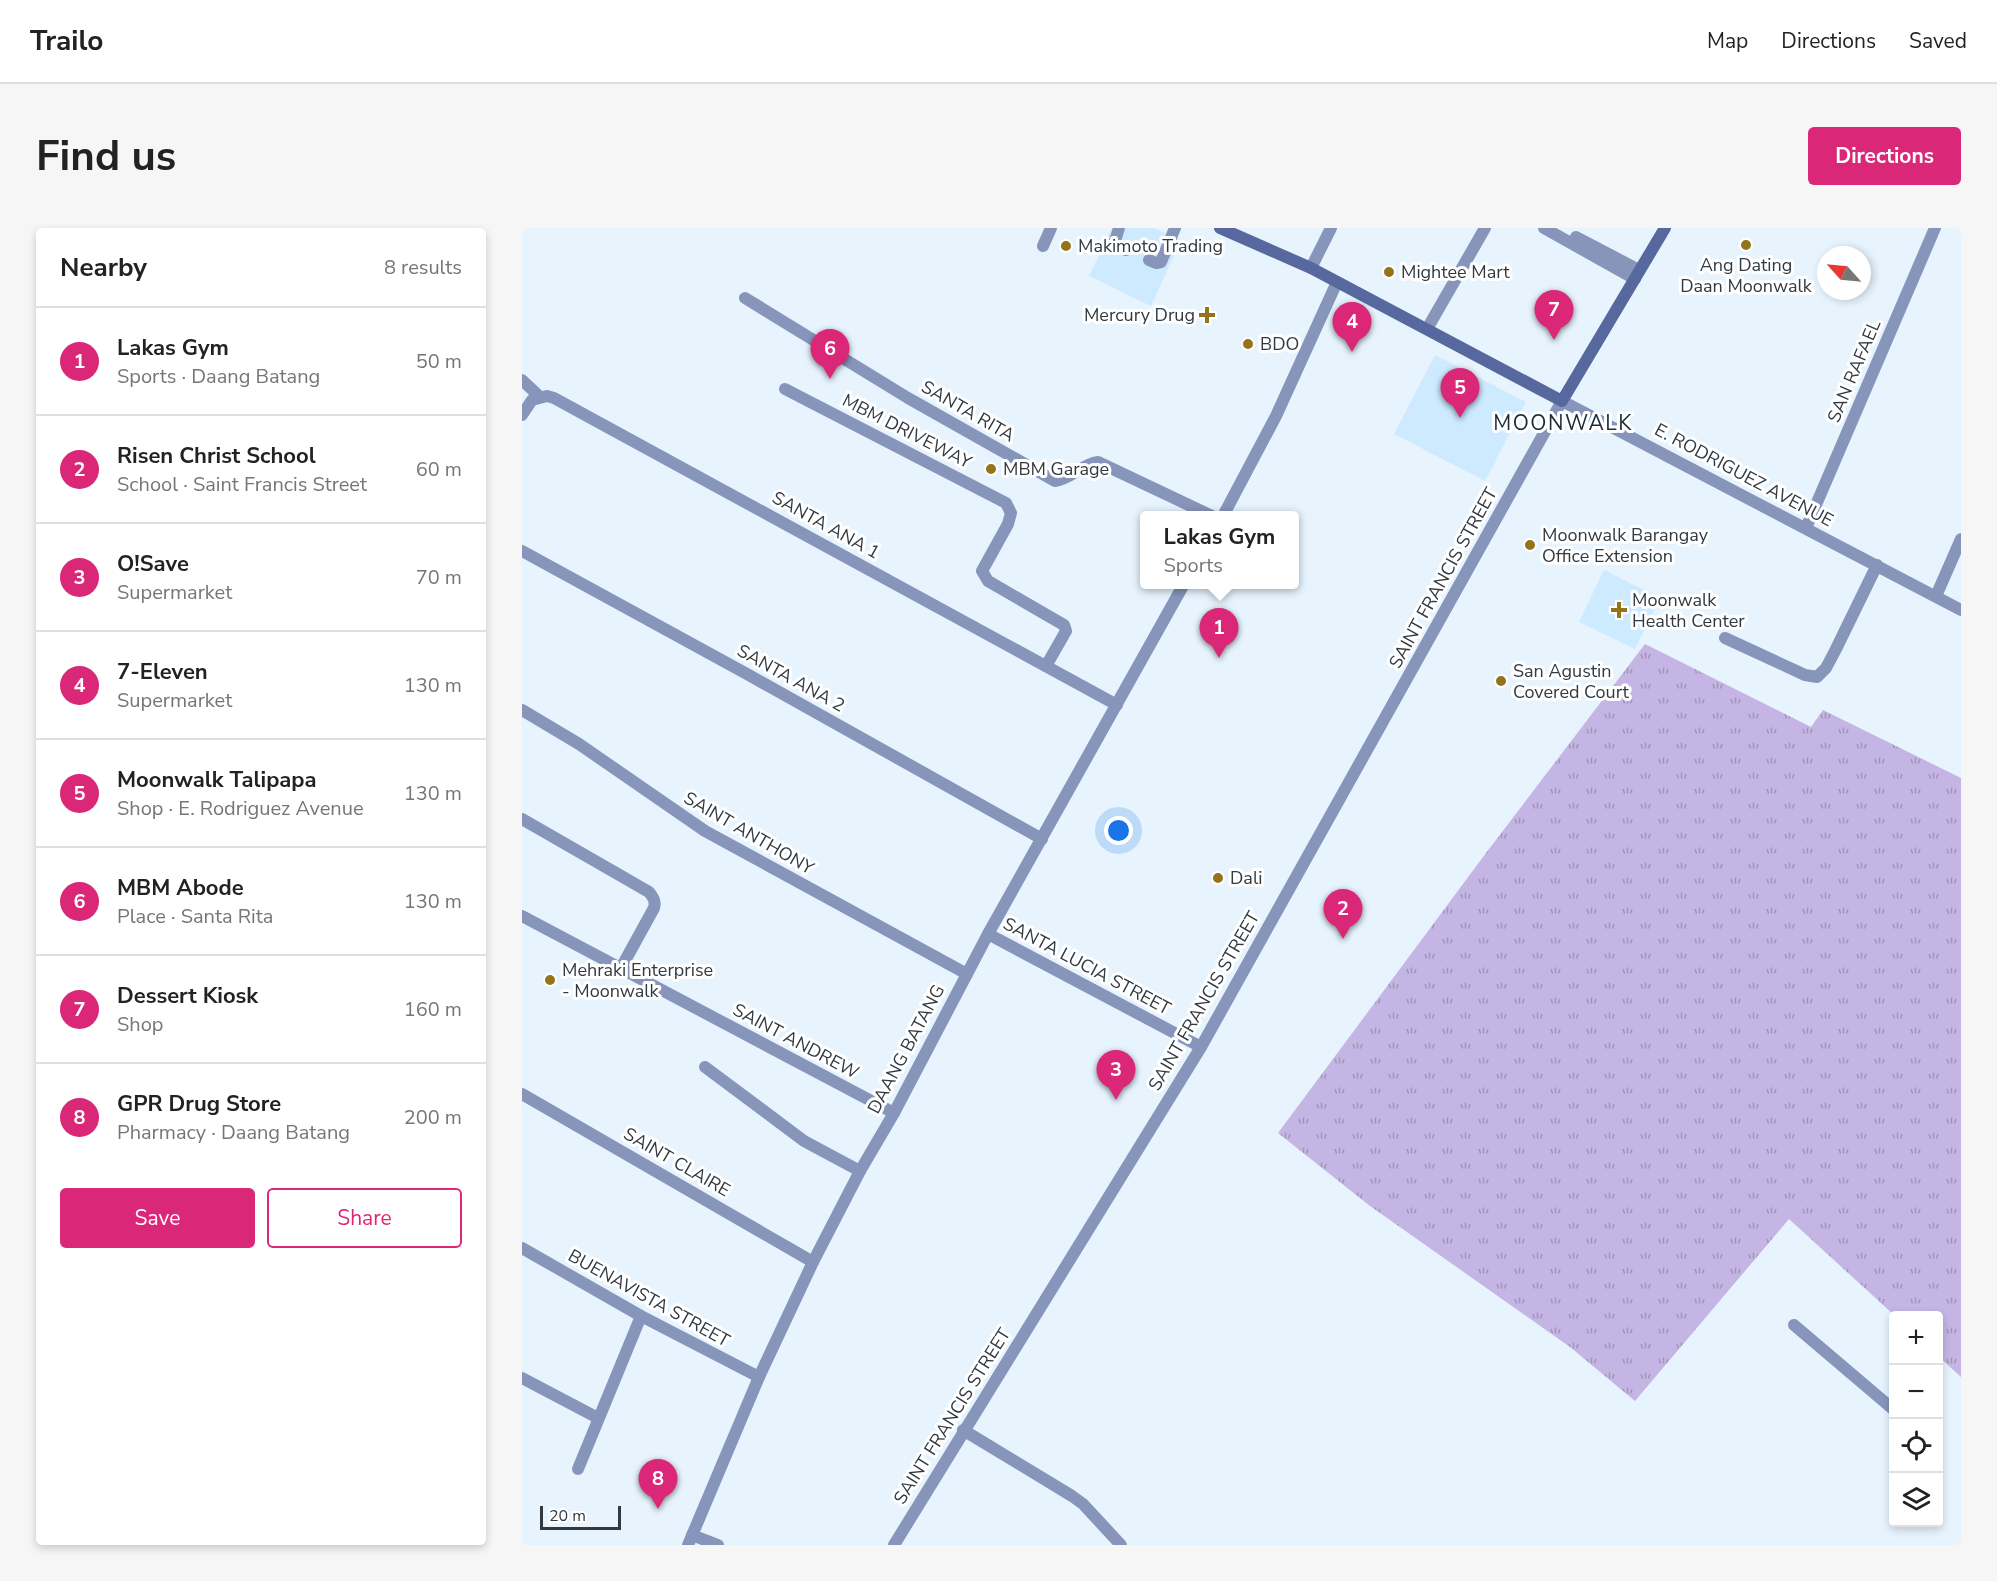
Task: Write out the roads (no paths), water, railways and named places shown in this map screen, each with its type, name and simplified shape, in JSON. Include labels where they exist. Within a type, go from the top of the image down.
[{"type":"main road","name":"E. RODRIGUEZ AVENUE","points":[[1220,228],[1311,268],[1562,401]]},
{"type":"main road","points":[[1562,401],[1665,228]]},
{"type":"street","points":[[1043,246],[1051,228]]},
{"type":"street","points":[[1119,228],[1115,241],[1119,247],[1126,250]]},
{"type":"street","points":[[1149,260],[1156,263],[1161,262],[1175,228]]},
{"type":"street","points":[[1311,268],[1331,228]]},
{"type":"street","points":[[1427,329],[1485,228]]},
{"type":"street","points":[[1544,228],[1637,274]]},
{"type":"street","points":[[1558,228],[1637,274]]},
{"type":"street","name":"SAN RAFAEL","points":[[1806,528],[1935,228]]},
{"type":"street","points":[[1226,511],[1276,416],[1337,282]]},
{"type":"street","name":"SANTA RITA","points":[[745,298],[908,398],[1055,481],[1064,480],[1091,463],[1098,462],[1201,511]]},
{"type":"street","points":[[522,380],[539,396],[532,400],[522,415]]},
{"type":"street","name":"MBM DRIVEWAY","points":[[785,389],[1006,503],[1011,513],[1008,524],[982,571],[988,581],[1064,625],[1066,631],[1046,666]]},
{"type":"street","name":"SANTA ANA 1","points":[[539,396],[554,398],[1117,705]]},
{"type":"street","name":"E. RODRIGUEZ AVENUE","points":[[1562,401],[1961,609]]},
{"type":"street","name":"SAINT FRANCIS STREET","points":[[894,1545],[1201,1047],[1562,401]]},
{"type":"street","points":[[1936,596],[1961,539]]},
{"type":"street","name":"SANTA ANA 2","points":[[522,551],[1042,838]]},
{"type":"street","points":[[1725,638],[1804,675],[1817,677],[1826,668],[1836,651],[1877,565]]},
{"type":"street","name":"DAANG BATANG","points":[[690,1540],[759,1377],[813,1262],[860,1171],[894,1113],[988,934],[1183,589]]},
{"type":"street","name":"SAINT ANTHONY","points":[[522,710],[596,756],[705,831],[966,974]]},
{"type":"street","points":[[522,819],[649,892],[653,897],[654,908],[621,968]]},
{"type":"street","name":"SAINT ANDREW","points":[[522,916],[894,1113]]},
{"type":"street","name":"SANTA LUCIA STREET","points":[[988,934],[1201,1047]]},
{"type":"street","points":[[705,1067],[804,1141],[860,1171]]},
{"type":"street","name":"SAINT CLAIRE","points":[[522,1094],[813,1262]]},
{"type":"street","name":"BUENAVISTA STREET","points":[[522,1248],[641,1316],[759,1377]]},
{"type":"street","points":[[578,1468],[641,1316]]},
{"type":"street","points":[[1794,1325],[1889,1407]]},
{"type":"street","points":[[522,1378],[598,1418]]},
{"type":"street","points":[[963,1430],[1083,1504],[1121,1545]]},
{"type":"street","points":[[690,1540],[718,1545]]},
{"type":"place","name":"Ang Dating Daan Moonwalk","points":[[1746,245]]},
{"type":"place","name":"Makimoto Trading","points":[[1066,246]]},
{"type":"place","name":"Mightee Mart","points":[[1389,272]]},
{"type":"place","name":"Mercury Drug","points":[[1207,315]]},
{"type":"place","name":"Dessert Kiosk","points":[[1554,340]]},
{"type":"place","name":"BDO","points":[[1248,344]]},
{"type":"place","name":"7-Eleven","points":[[1352,352]]},
{"type":"place","name":"MBM Abode","points":[[830,379]]},
{"type":"place","name":"Moonwalk Talipapa","points":[[1460,418]]},
{"type":"place","name":"MBM Garage","points":[[991,469]]},
{"type":"place","name":"Moonwalk Barangay Office Extension","points":[[1530,545]]},
{"type":"place","name":"Moonwalk Health Center","points":[[1619,610]]},
{"type":"place","name":"Lakas Gym","points":[[1219,658]]},
{"type":"place","name":"San Agustin Covered Court","points":[[1501,681]]},
{"type":"place","name":"Dali","points":[[1218,878]]},
{"type":"place","name":"Risen Christ School","points":[[1343,939]]},
{"type":"place","name":"Mehraki Enterprise - Moonwalk","points":[[550,980]]},
{"type":"place","name":"O!Save","points":[[1116,1100]]},
{"type":"place","name":"GPR Drug Store","points":[[658,1509]]},
{"type":"district","name":"MOONWALK","points":[[1563,423]]}]
